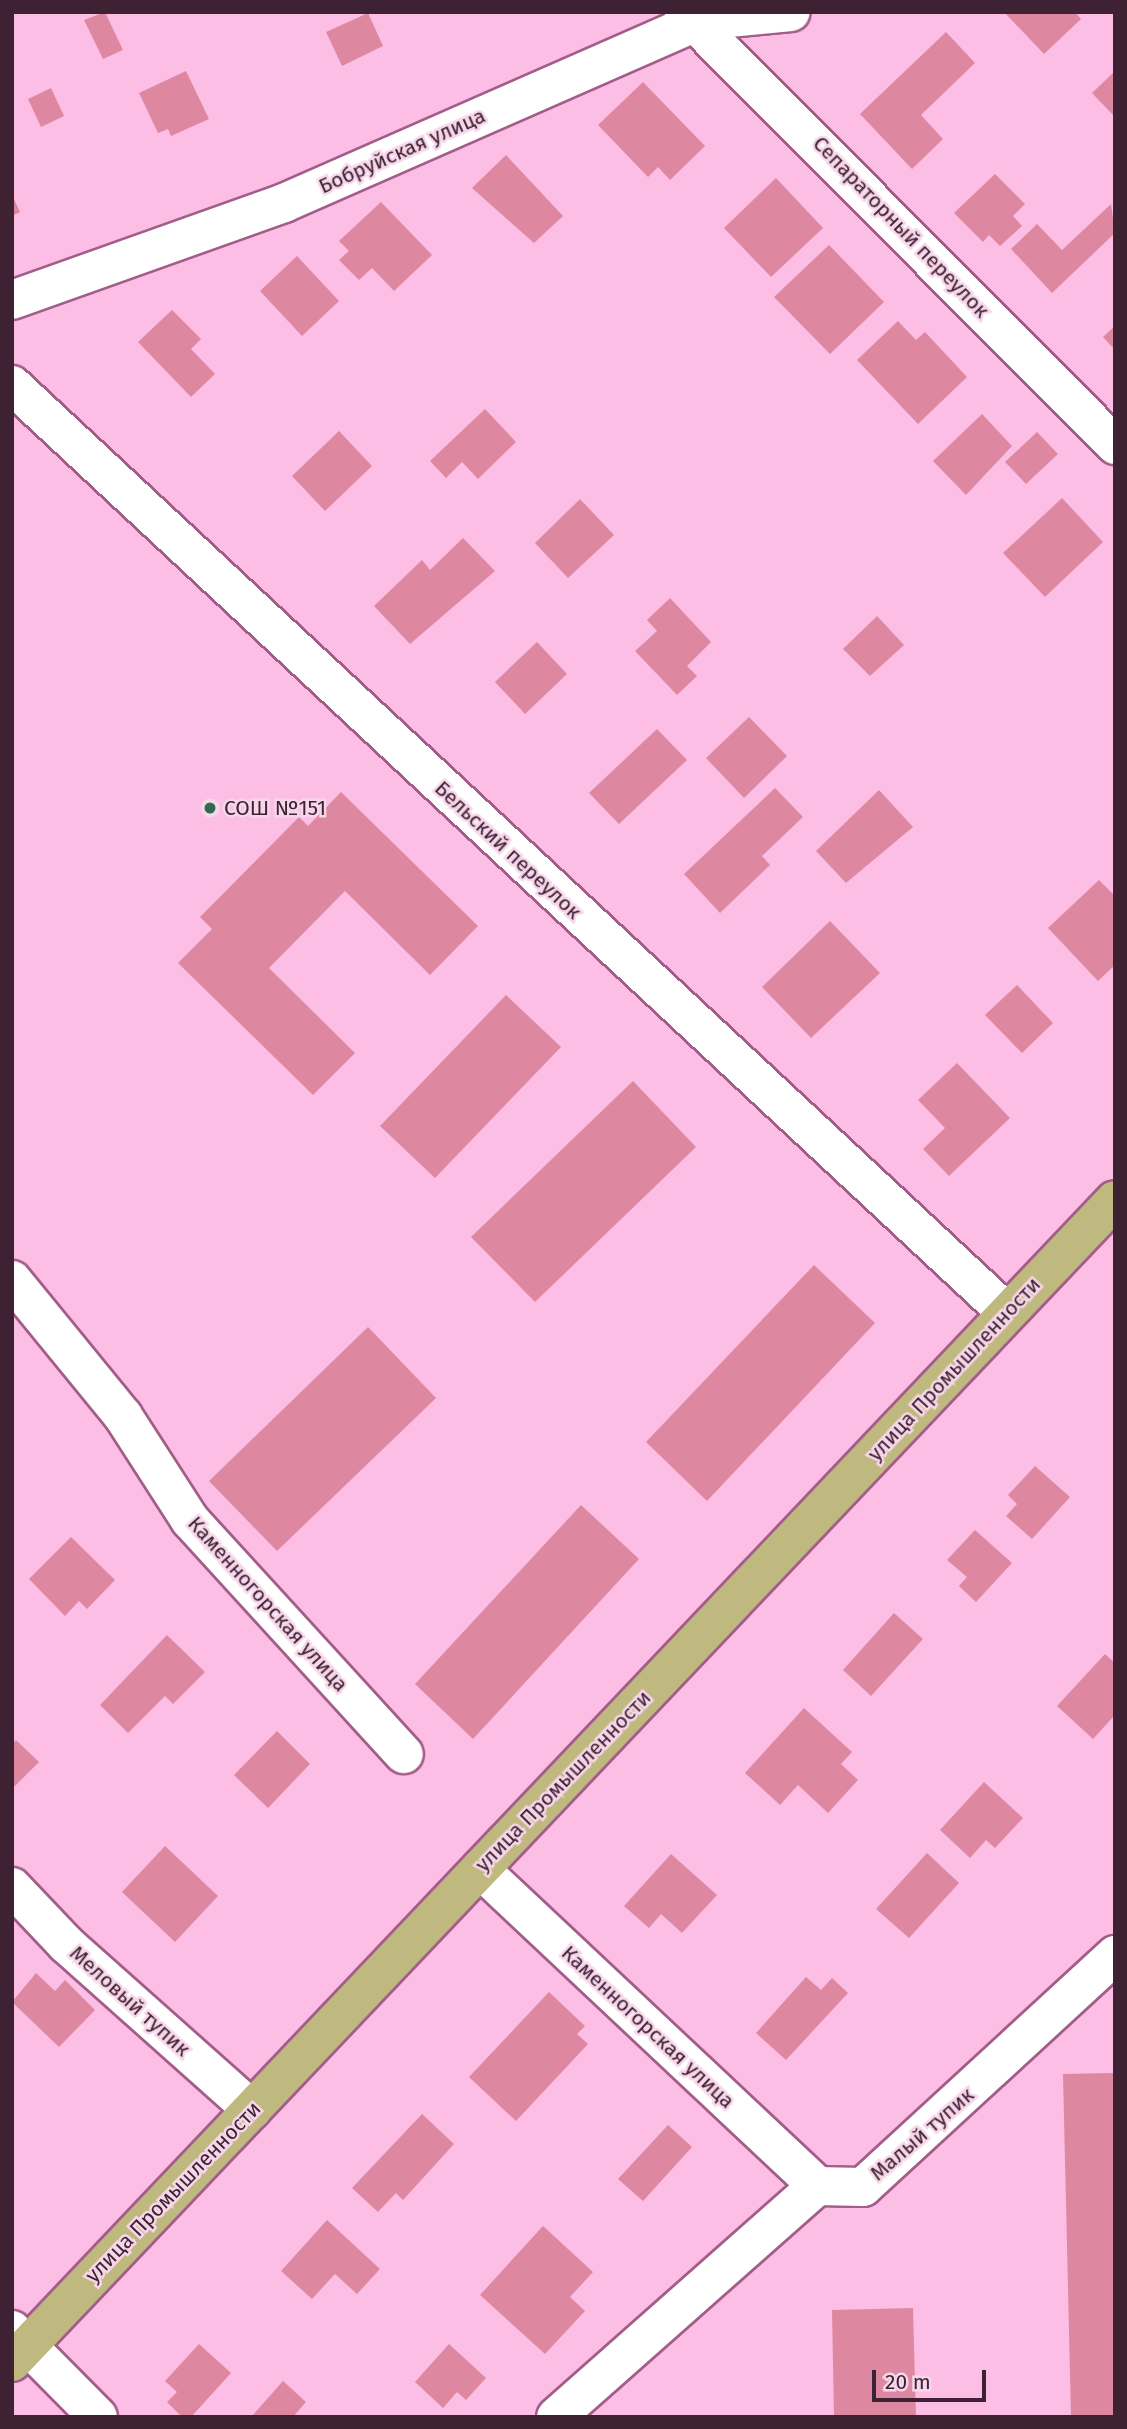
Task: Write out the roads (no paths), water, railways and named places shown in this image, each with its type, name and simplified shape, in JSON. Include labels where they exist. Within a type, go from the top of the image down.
[{"type":"main road","name":"улица Промышленности","points":[[18,2346],[252,2110],[1115,1200]]},
{"type":"street","name":"Бобруйская улица","points":[[12,300],[284,203],[691,17],[791,12]]},
{"type":"street","name":"Сепараторный переулок","points":[[691,17],[1115,445]]},
{"type":"street","name":"Бельский переулок","points":[[12,385],[1006,1312]]},
{"type":"street","name":"Каменногорская улица","points":[[12,1280],[123,1416],[190,1520],[404,1754]]},
{"type":"street","name":"Каменногорская улица","points":[[480,1868],[817,2186]]},
{"type":"street","name":"Меловый тупик","points":[[12,1887],[66,1944],[252,2110]]},
{"type":"street","name":"Малый тупик","points":[[817,2186],[863,2187],[1115,1955]]},
{"type":"street","points":[[556,2417],[817,2186]]},
{"type":"street","points":[[18,2346],[98,2417]]},
{"type":"place","name":"СОШ №151","points":[[210,808]]}]
